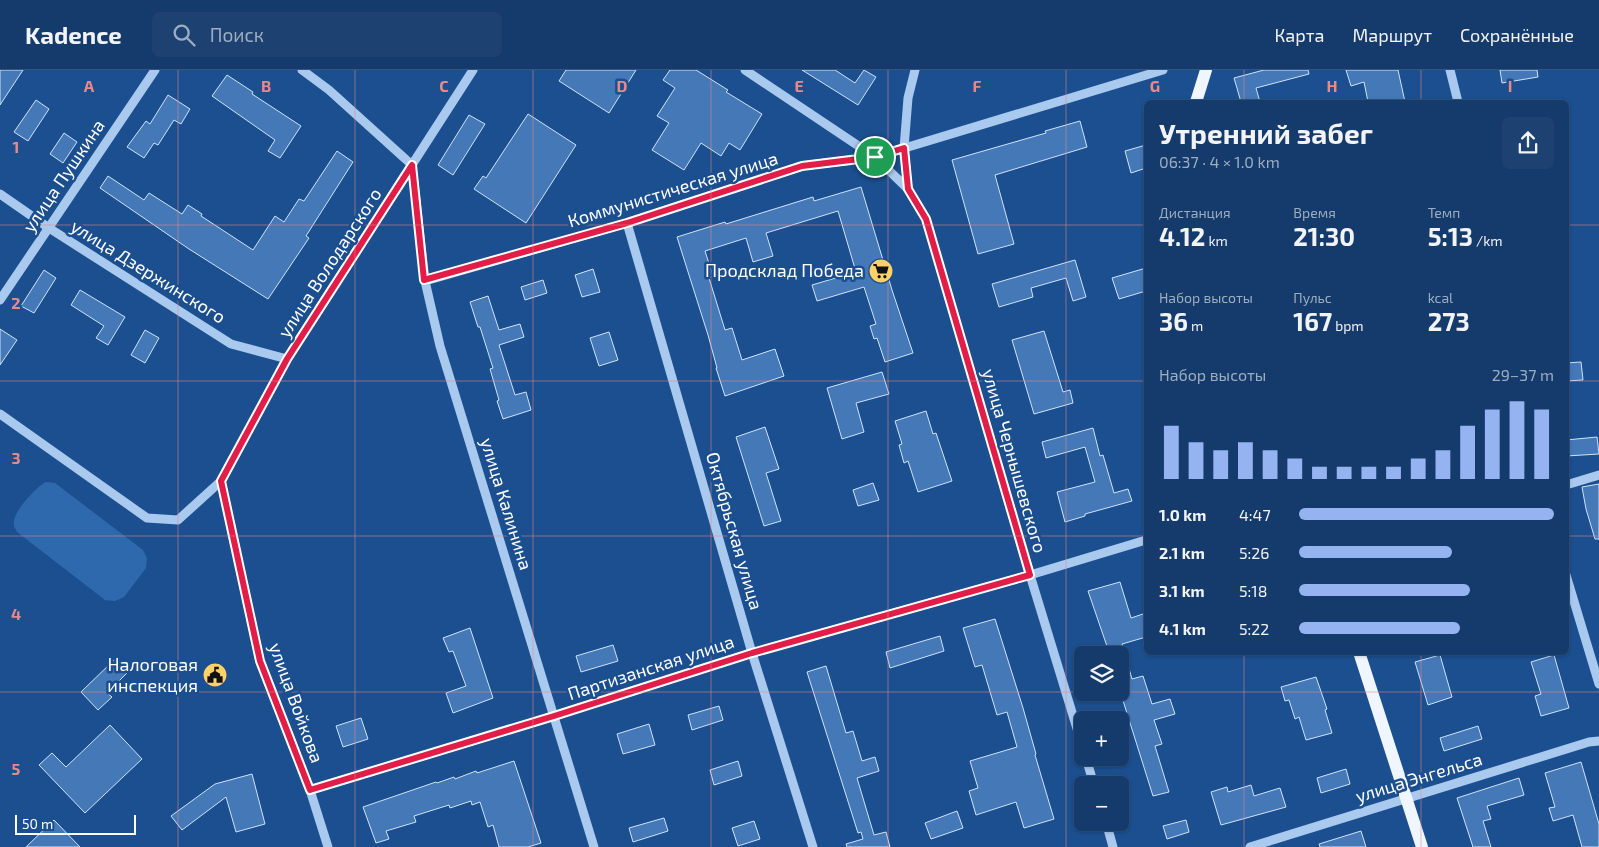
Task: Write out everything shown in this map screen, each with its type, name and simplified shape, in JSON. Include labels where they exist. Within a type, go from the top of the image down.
[{"type":"main road","points":[[1197,100],[1206,70]]},
{"type":"main road","points":[[1359,655],[1422,847]]},
{"type":"street","name":"улица Пушкина","points":[[0,300],[155,70]]},
{"type":"street","points":[[302,70],[329,90],[412,165]]},
{"type":"street","name":"улица Володарского","points":[[0,414],[146,518],[178,520],[221,481],[287,359],[473,70]]},
{"type":"street","points":[[745,70],[875,157],[908,189]]},
{"type":"street","points":[[908,189],[904,148],[908,98],[915,70]]},
{"type":"street","name":"Коммунистическая улица","points":[[424,280],[627,223],[802,166],[875,157],[1163,70]]},
{"type":"street","points":[[1450,70],[1458,100]]},
{"type":"street","name":"улица Калинина","points":[[412,165],[424,280],[440,346],[594,847]]},
{"type":"street","name":"улица Чернышевского","points":[[908,189],[926,219],[1074,719]]},
{"type":"street","name":"улица Дзержинского","points":[[0,194],[49,228],[231,344],[287,359]]},
{"type":"street","name":"Октябрьская улица","points":[[627,223],[752,653],[813,847]]},
{"type":"street","points":[[1569,484],[1599,475]]},
{"type":"street","name":"улица Войкова","points":[[221,481],[260,661],[310,790],[328,847]]},
{"type":"street","name":"Партизанская улица","points":[[310,790],[554,716],[752,653],[1030,575],[1144,541]]},
{"type":"street","points":[[1569,585],[1599,684]]},
{"type":"street","name":"улица Энгельса","points":[[1250,847],[1589,742],[1599,741]]},
{"type":"street","points":[[1109,831],[1113,847]]},
{"type":"shaded area","points":[[46,482],[55,483],[143,550],[147,558],[146,568],[124,597],[115,601],[105,600],[17,532],[14,527],[15,516],[32,494]]},
{"type":"building","points":[[0,70],[23,70],[0,105]]},
{"type":"building","points":[[566,70],[636,70],[609,113],[559,81]]},
{"type":"building","points":[[670,70],[696,70],[728,90],[726,92],[762,114],[740,150],[729,143],[721,156],[701,143],[684,170],[652,150],[669,123],[657,116],[675,88],[663,80]]},
{"type":"building","points":[[802,70],[835,70],[855,83],[864,70],[876,77],[858,105]]},
{"type":"building","points":[[1264,70],[1308,70],[1309,74],[1256,88],[1259,100],[1240,100],[1234,78]]},
{"type":"building","points":[[1346,70],[1398,70],[1405,100],[1368,100],[1364,82],[1351,86]]},
{"type":"building","points":[[1500,70],[1537,70],[1538,77],[1502,83]]},
{"type":"building","points":[[227,75],[301,126],[280,158],[268,151],[275,140],[212,96]]},
{"type":"building","points":[[168,95],[190,109],[181,124],[174,120],[158,145],[154,143],[144,158],[127,147],[146,121],[150,124]]},
{"type":"building","points":[[36,100],[49,109],[28,141],[14,132]]},
{"type":"building","points":[[528,114],[576,145],[526,223],[474,189],[483,176],[486,178]]},
{"type":"building","points":[[469,115],[485,124],[453,175],[438,165]]},
{"type":"building","points":[[1080,121],[1087,147],[995,175],[1014,244],[978,254],[952,160],[1046,133],[1045,131]]},
{"type":"building","points":[[64,133],[77,142],[63,163],[50,154]]},
{"type":"building","points":[[1144,146],[1144,169],[1131,173],[1125,151]]},
{"type":"building","points":[[337,151],[353,162],[306,236],[309,238],[268,299],[189,249],[100,188],[108,176],[144,200],[149,193],[182,214],[188,205],[202,214],[201,216],[253,250],[275,216],[284,222],[299,199],[304,201]]},
{"type":"building","points":[[861,187],[913,353],[885,362],[877,338],[874,339],[870,326],[876,324],[864,287],[817,301],[812,285],[856,272],[838,211],[766,233],[773,256],[753,262],[746,238],[705,251],[713,276],[709,278],[725,330],[732,328],[742,360],[775,349],[784,376],[725,396],[677,237],[813,197],[814,201]]},
{"type":"building","points":[[1075,260],[1086,297],[1073,301],[1066,278],[1031,288],[1033,297],[999,307],[992,284]]},
{"type":"building","points":[[593,269],[600,292],[582,297],[575,275]]},
{"type":"building","points":[[1144,269],[1144,292],[1119,299],[1112,278]]},
{"type":"building","points":[[44,270],[56,278],[34,313],[21,306]]},
{"type":"building","points":[[543,280],[547,293],[525,300],[521,287]]},
{"type":"building","points":[[80,290],[125,317],[108,345],[96,338],[104,326],[71,305]]},
{"type":"building","points":[[488,296],[499,330],[520,324],[524,337],[499,345],[515,395],[526,392],[531,410],[503,419],[490,369],[493,368],[470,302]]},
{"type":"building","points":[[0,329],[17,340],[0,365]]},
{"type":"building","points":[[145,330],[159,338],[145,363],[131,355]]},
{"type":"building","points":[[1044,331],[1063,392],[1070,390],[1073,403],[1034,414],[1012,340]]},
{"type":"building","points":[[609,332],[618,360],[599,366],[590,338]]},
{"type":"building","points":[[1581,362],[1583,380],[1569,381],[1569,363]]},
{"type":"building","points":[[882,372],[889,394],[856,403],[864,432],[842,439],[827,388]]},
{"type":"building","points":[[926,411],[933,434],[936,433],[952,481],[918,492],[908,461],[904,463],[899,445],[902,444],[895,421]]},
{"type":"building","points":[[765,427],[779,469],[766,473],[781,521],[764,526],[736,437]]},
{"type":"building","points":[[1093,428],[1100,456],[1103,455],[1114,493],[1128,489],[1132,501],[1085,514],[1085,516],[1065,522],[1057,492],[1095,482],[1085,447],[1046,458],[1042,442]]},
{"type":"building","points":[[1597,437],[1599,454],[1569,456],[1569,440]]},
{"type":"building","points":[[873,483],[879,500],[858,506],[853,490]]},
{"type":"building","points":[[1599,484],[1599,539],[1595,539],[1582,487]]},
{"type":"building","points":[[1120,582],[1131,618],[1144,614],[1144,638],[1122,644],[1123,646],[1107,646],[1088,591]]},
{"type":"building","points":[[995,619],[1023,708],[1054,819],[1024,828],[1016,802],[976,815],[969,791],[978,788],[970,761],[1017,747],[1007,712],[997,715],[982,665],[975,667],[963,628]]},
{"type":"building","points":[[470,628],[493,698],[453,713],[446,693],[466,686],[453,651],[449,652],[443,638]]},
{"type":"building","points":[[940,636],[944,651],[890,668],[886,652]]},
{"type":"building","points":[[613,645],[618,661],[581,672],[576,656]]},
{"type":"building","points":[[1440,655],[1452,697],[1428,705],[1415,662]]},
{"type":"building","points":[[1554,655],[1569,708],[1541,716],[1535,696],[1541,694],[1531,662]]},
{"type":"building","points":[[114,660],[127,673],[107,693],[112,697],[98,710],[81,692]]},
{"type":"building","points":[[826,666],[846,733],[853,731],[862,761],[875,757],[879,771],[857,778],[874,835],[886,832],[890,847],[847,847],[846,844],[863,839],[861,832],[858,833],[807,672]]},
{"type":"building","points":[[1129,668],[1132,679],[1143,676],[1152,704],[1170,699],[1175,714],[1154,720],[1162,744],[1155,746],[1169,792],[1153,796],[1129,720],[1129,711],[1126,711],[1123,701],[1129,701]]},
{"type":"building","points":[[1316,677],[1327,709],[1325,710],[1332,733],[1306,740],[1299,717],[1295,719],[1289,700],[1285,701],[1281,687]]},
{"type":"building","points":[[719,706],[723,720],[692,730],[688,715]]},
{"type":"building","points":[[361,718],[368,739],[343,747],[336,726]]},
{"type":"building","points":[[649,724],[655,745],[623,754],[617,734]]},
{"type":"building","points":[[110,725],[142,759],[85,813],[39,765],[52,753],[66,767]]},
{"type":"building","points":[[1478,726],[1482,739],[1444,751],[1440,738]]},
{"type":"building","points":[[514,761],[541,843],[528,847],[499,847],[493,825],[488,827],[480,802],[472,805],[471,801],[450,808],[449,805],[414,816],[416,822],[386,831],[389,839],[376,843],[363,807],[436,782],[454,777],[455,779],[476,771],[477,773]]},
{"type":"building","points":[[738,761],[742,776],[714,785],[710,770]]},
{"type":"building","points":[[1581,762],[1599,824],[1599,847],[1582,847],[1573,815],[1553,821],[1549,808],[1555,807],[1545,773]]},
{"type":"building","points":[[1346,769],[1350,784],[1321,793],[1317,778]]},
{"type":"building","points":[[252,774],[265,824],[236,832],[226,797],[182,830],[171,816],[215,784]]},
{"type":"building","points":[[1519,778],[1524,795],[1487,806],[1491,819],[1483,821],[1491,847],[1473,847],[1457,798]]},
{"type":"building","points":[[1251,785],[1254,796],[1280,788],[1286,807],[1221,825],[1211,792],[1227,787],[1228,792]]},
{"type":"building","points":[[957,811],[963,828],[931,839],[925,823]]},
{"type":"building","points":[[664,818],[668,831],[633,842],[629,828]]},
{"type":"building","points":[[54,820],[80,847],[26,847]]},
{"type":"building","points":[[1186,820],[1189,832],[1167,839],[1163,826]]},
{"type":"building","points":[[754,821],[760,839],[738,846],[732,828]]},
{"type":"building","points":[[1361,831],[1366,847],[1320,847],[1319,844]]},
{"type":"place","name":"Продсклад Победа","points":[[881,271]]},
{"type":"place","name":"Налоговая инспекция","points":[[215,675]]},
{"type":"route","points":[[904,148],[908,189],[926,219],[1030,575],[752,653],[554,716],[310,790],[260,661],[221,481],[287,359],[412,165],[424,280],[627,223],[802,166],[875,157],[904,148]]}]
